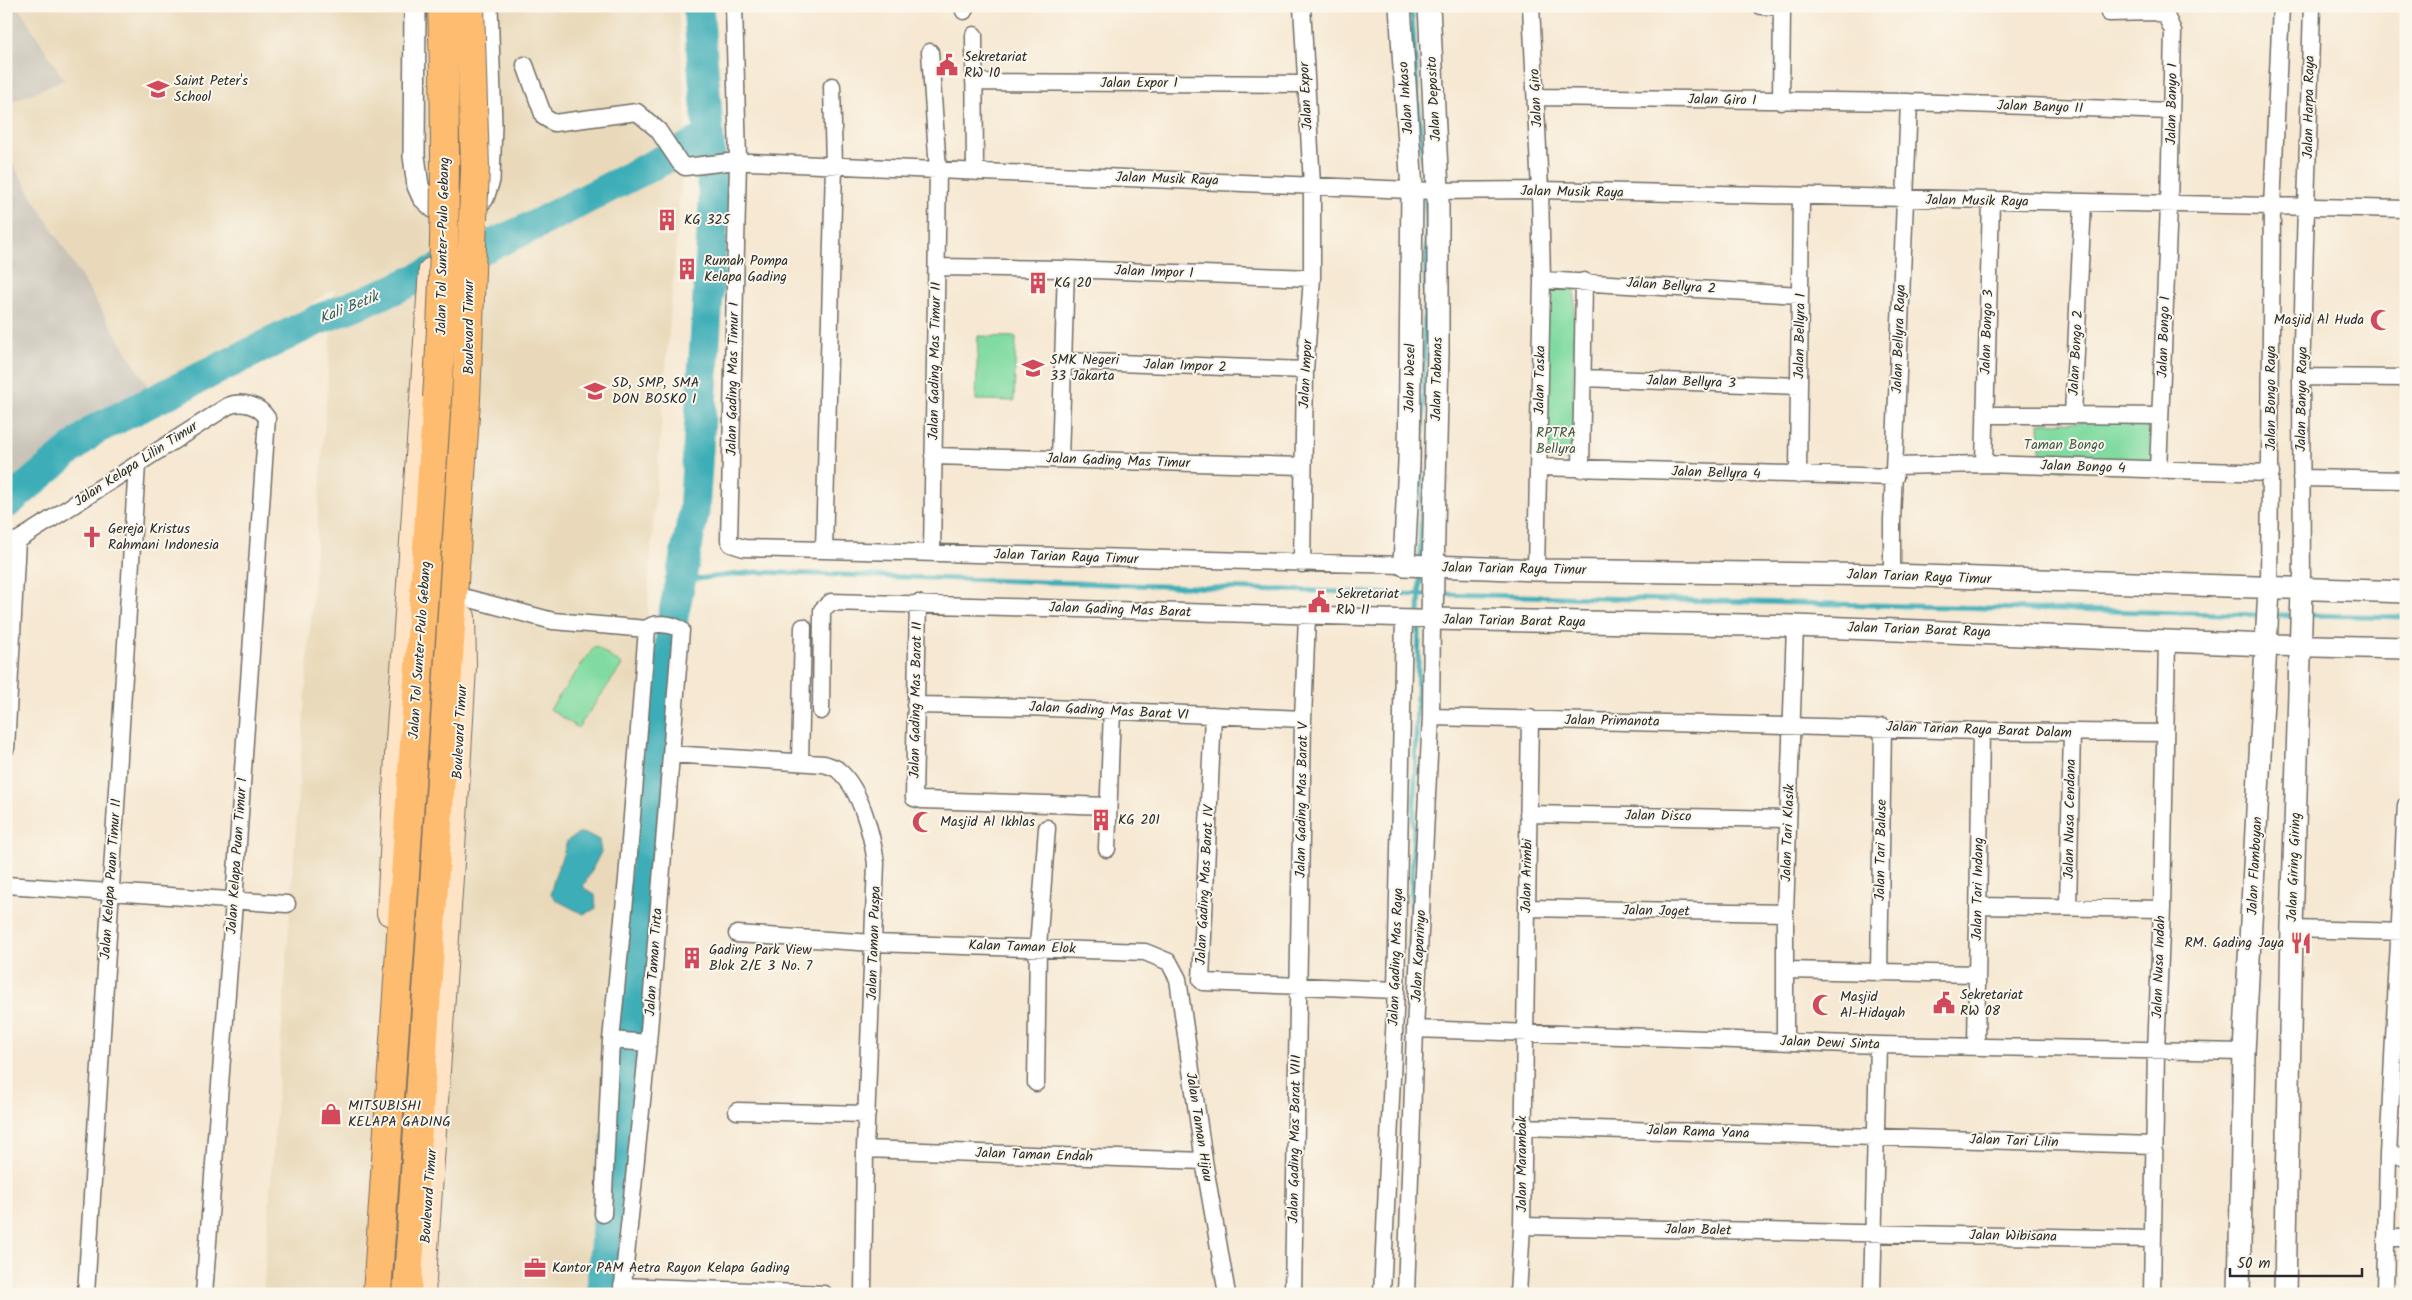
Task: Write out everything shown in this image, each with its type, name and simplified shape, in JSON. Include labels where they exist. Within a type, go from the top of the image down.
[{"type":"highway","name":"Jalan Tol Sunter–Pulo Gebang","points":[[377,1294],[443,311],[446,223],[446,114],[442,6]]},
{"type":"highway","name":"Jalan Tol Sunter–Pulo Gebang","points":[[407,1294],[453,608],[473,261],[474,115],[469,6]]},
{"type":"main road","points":[[363,1294],[423,364],[437,210],[433,6]]},
{"type":"main road","name":"Boulevard Timur","points":[[423,1294],[464,667],[463,597],[469,377],[472,92],[469,6]]},
{"type":"main road","points":[[423,364],[469,377]]},
{"type":"street","points":[[415,6],[414,156],[418,186],[423,197],[437,210]]},
{"type":"street","points":[[471,210],[483,198],[490,180],[491,124],[487,6]]},
{"type":"street","name":"Jalan Gading Mas Timur I","points":[[730,542],[734,6]]},
{"type":"street","name":"Jalan Expor","points":[[1302,6],[1312,185]]},
{"type":"street","name":"Jalan Inkaso","points":[[1400,6],[1425,191]]},
{"type":"street","name":"Jalan Deposito","points":[[1425,191],[1429,6]]},
{"type":"street","name":"Jalan Giro","points":[[1531,6],[1540,190]]},
{"type":"street","points":[[1761,6],[1782,7],[1780,102]]},
{"type":"street","points":[[2272,207],[2281,6]]},
{"type":"street","name":"Jalan Harpa Raya","points":[[2307,208],[2312,6]]},
{"type":"street","name":"Jalan Banyo I","points":[[2109,13],[2156,12],[2166,16],[2173,31],[2169,204]]},
{"type":"street","points":[[974,35],[975,171]]},
{"type":"street","name":"Jalan Gading Mas Timur II","points":[[930,52],[938,170],[932,553]]},
{"type":"street","name":"Jalan Musik Raya","points":[[525,65],[544,117],[554,123],[637,112],[658,130],[667,145],[685,167],[733,162],[1425,191],[1540,190],[1903,200],[2406,209]]},
{"type":"street","name":"Jalan Expor 1","points":[[974,82],[1305,84]]},
{"type":"street","points":[[824,550],[834,166],[832,86]]},
{"type":"street","name":"Jalan Giro I","points":[[1536,97],[1780,102],[1908,102]]},
{"type":"street","name":"Jalan Banyo II","points":[[1908,102],[2171,111]]},
{"type":"street","name":"Jalan Bellyra Raya","points":[[1892,575],[1903,200],[1908,102]]},
{"type":"street","name":"Jalan Impor","points":[[1302,564],[1305,370],[1312,278],[1312,185]]},
{"type":"street","name":"Jalan Taska","points":[[1536,570],[1542,280],[1540,190]]},
{"type":"street","name":"Jalan Tabanas","points":[[1421,567],[1438,352],[1425,191]]},
{"type":"street","name":"Jalan Wesel","points":[[1421,567],[1409,462],[1425,191]]},
{"type":"street","name":"Jalan Bellyra 1","points":[[1798,475],[1801,197]]},
{"type":"street","name":"Jalan Bongo 3","points":[[1984,464],[1991,201]]},
{"type":"street","name":"Jalan Bongo 2","points":[[1985,415],[2073,415],[2083,203]]},
{"type":"street","name":"Jalan Bongo 1","points":[[2158,470],[2169,204]]},
{"type":"street","name":"Jalan Bongo Raya","points":[[2268,594],[2271,473],[2272,207]]},
{"type":"street","name":"Jalan Banyo Raya","points":[[2302,595],[2301,377],[2307,208]]},
{"type":"street","name":"Jalan Impor 1","points":[[937,267],[1066,269],[1312,278]]},
{"type":"street","points":[[1060,459],[1066,269]]},
{"type":"street","name":"Jalan Bellyra 2","points":[[1542,280],[1800,295]]},
{"type":"street","points":[[1581,469],[1584,281]]},
{"type":"street","name":"Jalan Impor 2","points":[[1064,361],[1305,370]]},
{"type":"street","points":[[2301,377],[2406,378]]},
{"type":"street","name":"Jalan Bellyra 3","points":[[1583,378],[1799,386]]},
{"type":"street","name":"Jalan Kelapa Lilin Timur","points":[[12,544],[215,412],[237,402],[245,403],[264,414],[267,418]]},
{"type":"street","points":[[2073,415],[2160,416]]},
{"type":"street","name":"Jalan Kelapa Puan Timur I","points":[[204,1294],[234,902],[267,418]]},
{"type":"street","name":"Jalan Gading Mas Timur","points":[[933,456],[1303,466]]},
{"type":"street","name":"Jalan Kelapa Puan Timur II","points":[[86,1294],[137,464]]},
{"type":"street","name":"Jalan Bongo 4","points":[[1895,471],[1984,464],[2271,473]]},
{"type":"street","name":"Jalan Bellyra 4","points":[[1538,468],[1798,475],[1895,471]]},
{"type":"street","points":[[2301,478],[2406,480]]},
{"type":"street","name":"Jalan Tarian Raya Timur","points":[[730,542],[739,547],[1302,564],[1536,570],[1892,575],[2268,594],[2406,592]]},
{"type":"street","points":[[6,748],[12,544]]},
{"type":"street","points":[[1421,567],[1432,613]]},
{"type":"street","name":"Jalan Flamboyan","points":[[2239,1294],[2244,1052],[2268,594]]},
{"type":"street","name":"Jalan Giring Giring","points":[[2285,1294],[2292,929],[2302,595]]},
{"type":"street","points":[[463,597],[553,621],[651,627],[613,1040],[603,1214]]},
{"type":"street","name":"Jalan Gading Mas Barat","points":[[821,711],[822,610],[827,604],[836,601],[1404,620],[1432,613]]},
{"type":"street","name":"Jalan Gading Mas Barat II","points":[[918,603],[914,705],[914,798],[922,800],[1108,806]]},
{"type":"street","name":"Jalan Tarian Barat Raya","points":[[1432,613],[2167,640],[2302,640],[2406,648]]},
{"type":"street","name":"Jalan Kaparinyo","points":[[1406,1294],[1415,1029],[1431,717],[1432,613]]},
{"type":"street","name":"Jalan Gading Mas Barat V","points":[[1298,985],[1307,616]]},
{"type":"street","name":"Jalan Gading Mas Raya","points":[[1382,1294],[1396,990],[1404,620]]},
{"type":"street","name":"Jalan Tari Klasik","points":[[1785,1040],[1785,913],[1795,626]]},
{"type":"street","name":"Jalan Taman Tirta","points":[[622,1290],[671,754],[678,632],[651,627]]},
{"type":"street","points":[[800,762],[803,627]]},
{"type":"street","name":"Jalan Nusa Indah","points":[[2152,1294],[2156,1050],[2162,909],[2167,640]]},
{"type":"street","name":"Jalan Gading Mas Barat VI","points":[[914,705],[1112,710],[1303,719]]},
{"type":"street","points":[[1107,849],[1112,710]]},
{"type":"street","name":"Jalan Gading Mas Barat IV","points":[[1213,715],[1201,980],[1203,982],[1396,990]]},
{"type":"street","name":"Jalan Primanota","points":[[1431,717],[1792,725]]},
{"type":"street","name":"Jalan Arimbi","points":[[1524,1034],[1530,718]]},
{"type":"street","name":"Jalan Tarian Raya Barat Dalam","points":[[1792,725],[1981,731],[2165,732]]},
{"type":"street","name":"Jalan Tari Baluse","points":[[1879,973],[1884,727]]},
{"type":"street","name":"Jalan Tari Indang","points":[[1976,1046],[1981,731]]},
{"type":"street","name":"Jalan Nusa Cendana","points":[[2068,906],[2072,732]]},
{"type":"street","name":"Jalan Taman Puspa","points":[[671,754],[824,764],[837,769],[845,778],[866,815],[871,831],[876,863],[865,1149],[864,1294]]},
{"type":"street","points":[[2385,1294],[2388,1155],[2402,932],[2406,805]]},
{"type":"street","name":"Jalan Disco","points":[[1528,814],[1788,819]]},
{"type":"street","points":[[1036,1083],[1038,947],[1047,828]]},
{"type":"street","points":[[6,885],[234,902],[287,904]]},
{"type":"street","points":[[1978,906],[2162,909]]},
{"type":"street","name":"Jalan Joget","points":[[1527,908],[1785,913]]},
{"type":"street","points":[[2292,929],[2402,932]]},
{"type":"street","name":"Kalan Taman Elok","points":[[737,934],[874,943],[1145,952],[1168,962]]},
{"type":"street","name":"Jalan Taman Hijau","points":[[1168,962],[1178,979],[1204,1161],[1227,1294]]},
{"type":"street","points":[[1785,970],[1976,974]]},
{"type":"street","name":"Jalan Gading Mas Barat VIII","points":[[1293,1294],[1298,985]]},
{"type":"street","name":"Jalan Dewi Sinta","points":[[1415,1029],[1524,1034],[1785,1040],[1878,1045],[2244,1052]]},
{"type":"street","name":"Jalan Marambak","points":[[1518,1294],[1522,1226],[1524,1034]]},
{"type":"street","points":[[613,1040],[646,1043]]},
{"type":"street","points":[[1872,1294],[1874,1136],[1878,1045]]},
{"type":"street","points":[[737,1111],[867,1114]]},
{"type":"street","name":"Jalan Rama Yana","points":[[1522,1127],[1874,1136]]},
{"type":"street","name":"Jalan Tari Lilin","points":[[1874,1136],[2154,1145]]},
{"type":"street","name":"Jalan Taman Endah","points":[[865,1149],[1204,1161]]},
{"type":"street","points":[[2388,1155],[2406,1156]]},
{"type":"street","name":"Jalan Balet","points":[[1522,1226],[1874,1234]]},
{"type":"street","name":"Jalan Wibisana","points":[[1874,1234],[2152,1239]]},
{"type":"street","points":[[2386,1238],[2406,1238]]},
{"type":"street","points":[[622,1290],[824,1294]]},
{"type":"shaded area","points":[[6,6],[18,6],[64,80],[6,104]]},
{"type":"shaded area","points":[[18,6],[678,6],[686,119],[649,578],[623,1294],[263,1294],[334,289],[157,401],[6,153],[6,104],[63,80]]},
{"type":"shaded area","points":[[6,153],[157,401],[6,492]]},
{"type":"green space","name":"RPTRA Bellyra","points":[[1547,286],[1575,288],[1573,460],[1539,457]]},
{"type":"green space","points":[[978,336],[1016,337],[1014,401],[976,400]]},
{"type":"green space","name":"Taman Bongo","points":[[2158,420],[2155,466],[2041,470],[2039,423]]},
{"type":"green space","points":[[595,646],[622,665],[578,728],[550,709]]},
{"type":"water","points":[[579,833],[588,834],[599,840],[601,852],[583,887],[595,895],[596,909],[583,914],[556,900],[551,894],[567,841]]},
{"type":"waterway","points":[[602,1294],[603,1265],[673,617],[694,512],[714,203],[698,6]]},
{"type":"waterway","points":[[1411,6],[1427,220],[1420,561]]},
{"type":"waterway","name":"Kali Betik","points":[[6,504],[94,430],[317,320],[390,291],[533,226],[708,137]]},
{"type":"waterway","points":[[680,581],[756,572],[1428,595]]},
{"type":"waterway","points":[[1419,616],[1420,572]]},
{"type":"waterway","points":[[1437,594],[2263,615]]},
{"type":"waterway","points":[[2271,615],[2295,615]]},
{"type":"waterway","points":[[2306,615],[2406,617]]},
{"type":"waterway","points":[[1409,993],[1419,630]]},
{"type":"place","name":"Sekretariat RW 10","points":[[947,65]]},
{"type":"place","name":"Saint Peter's School","points":[[158,89]]},
{"type":"place","name":"KG 325","points":[[667,220]]},
{"type":"place","name":"Rumah Pompa Kelapa Gading","points":[[687,269]]},
{"type":"place","name":"KG 20","points":[[1038,283]]},
{"type":"place","name":"Masjid Al Huda","points":[[2381,320]]},
{"type":"place","name":"SMK Negeri 33 Jakarta","points":[[1033,368]]},
{"type":"place","name":"SD, SMP, SMA DON BOSKO I","points":[[595,391]]},
{"type":"place","name":"Gereja Kristus Rahmani Indonesia","points":[[92,537]]},
{"type":"place","name":"Sekretariat RW 11","points":[[1319,602]]},
{"type":"place","name":"KG 201","points":[[1101,820]]},
{"type":"place","name":"Masjid Al Ikhlas","points":[[923,822]]},
{"type":"place","name":"RM. Gading Jaya","points":[[2301,943]]},
{"type":"place","name":"Gading Park View Blok Z/E 3 No. 7","points":[[692,958]]},
{"type":"place","name":"Sekretariat RW 08","points":[[1944,1003]]},
{"type":"place","name":"Masjid Al-Hidayah","points":[[1823,1005]]},
{"type":"place","name":"MITSUBISHI KELAPA GADING","points":[[331,1114]]},
{"type":"place","name":"Kantor PAM Aetra Rayon Kelapa Gading","points":[[535,1268]]}]
